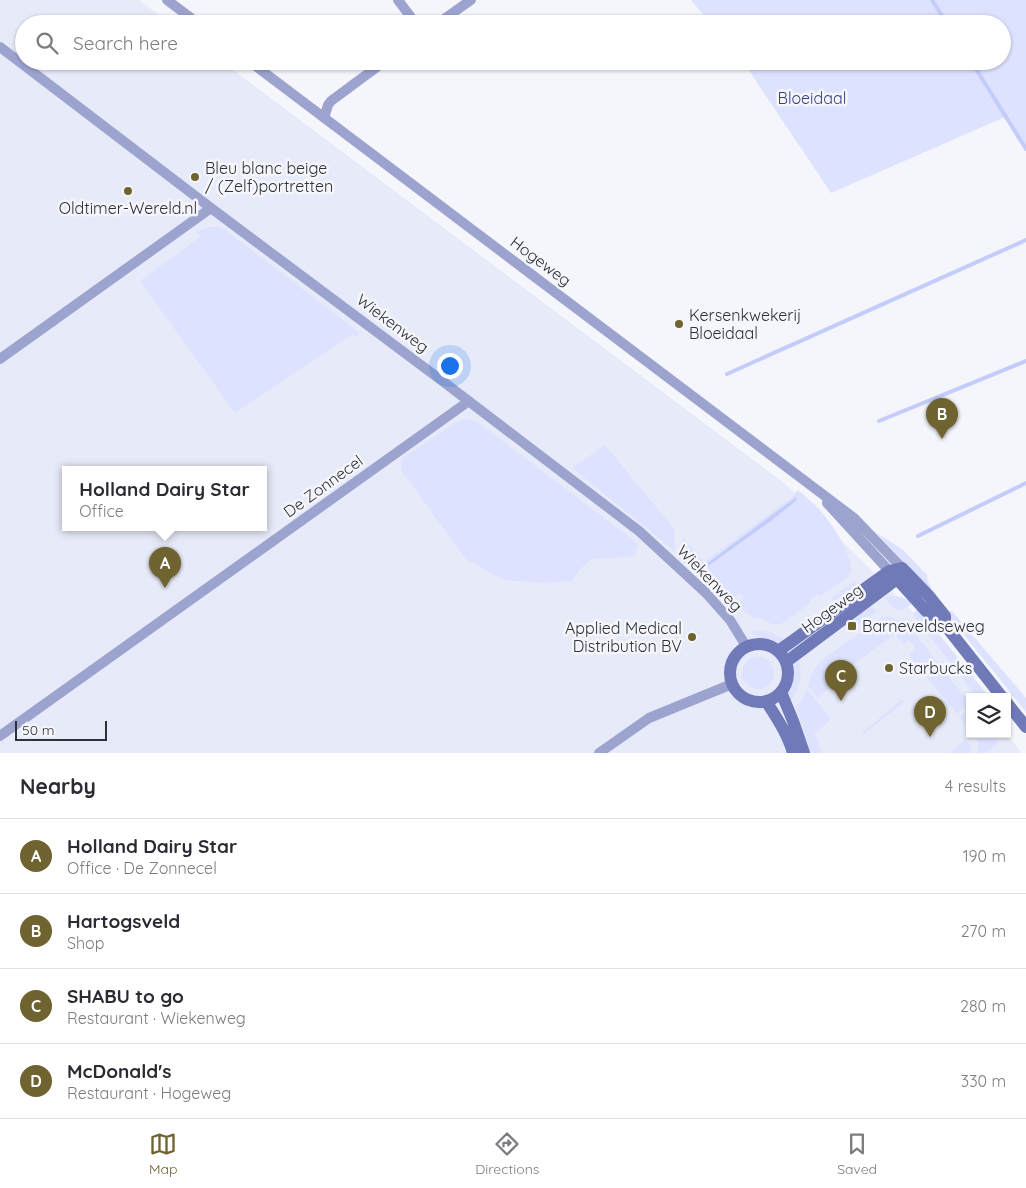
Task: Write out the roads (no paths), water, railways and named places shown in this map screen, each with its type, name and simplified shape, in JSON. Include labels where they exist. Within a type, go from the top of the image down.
[{"type":"street","points":[[167,0],[187,15]]},
{"type":"street","points":[[398,0],[409,15]]},
{"type":"street","points":[[449,15],[470,0]]},
{"type":"street","name":"Wiekenweg","points":[[0,47],[15,58]]},
{"type":"street","name":"Wiekenweg","points":[[30,70],[639,531],[706,593],[730,620],[746,646]]},
{"type":"street","name":"Hogeweg","points":[[261,70],[854,518],[879,542],[896,573],[926,611],[945,625],[999,693]]},
{"type":"street","points":[[324,118],[331,101],[373,70]]},
{"type":"street","points":[[0,359],[211,208]]},
{"type":"street","name":"De Zonnecel","points":[[0,736],[469,401]]},
{"type":"street","name":"Hogeweg","points":[[778,651],[896,573]]},
{"type":"street","name":"Hogeweg","points":[[786,662],[896,573]]},
{"type":"street","points":[[766,644],[778,651],[786,662],[788,674],[787,681],[781,692],[774,698],[766,701],[752,701],[740,695],[732,684],[730,675],[730,666],[739,651],[746,646],[766,644]]},
{"type":"street","points":[[599,753],[648,718],[732,684]]},
{"type":"street","points":[[781,692],[804,753]]},
{"type":"street","points":[[766,701],[781,726],[793,753]]},
{"type":"street","points":[[1011,708],[1026,727]]},
{"type":"water","points":[[796,497],[797,500],[771,521],[702,569],[702,567]]},
{"type":"waterway","points":[[932,0],[941,15]]},
{"type":"waterway","points":[[977,70],[1026,149]]},
{"type":"waterway","points":[[727,374],[1026,240]]},
{"type":"waterway","points":[[879,421],[1026,361]]},
{"type":"waterway","points":[[918,536],[1026,483]]},
{"type":"place","name":"Bleu blanc beige / (Zelf)portretten","points":[[195,177]]},
{"type":"place","name":"Oldtimer-Wereld.nl","points":[[128,191]]},
{"type":"place","name":"Kersenkwekerij Bloeidaal","points":[[679,324]]},
{"type":"place","name":"Hartogsveld","points":[[942,439]]},
{"type":"place","name":"Holland Dairy Star","points":[[165,588]]},
{"type":"place","name":"Barneveldseweg","points":[[852,626]]},
{"type":"place","name":"Applied Medical Distribution BV","points":[[692,637]]},
{"type":"place","name":"Starbucks","points":[[889,668]]},
{"type":"place","name":"SHABU to go","points":[[841,701]]},
{"type":"place","name":"McDonald's","points":[[930,737]]},
{"type":"park label","name":"Bloeidaal","points":[[812,98]]}]
